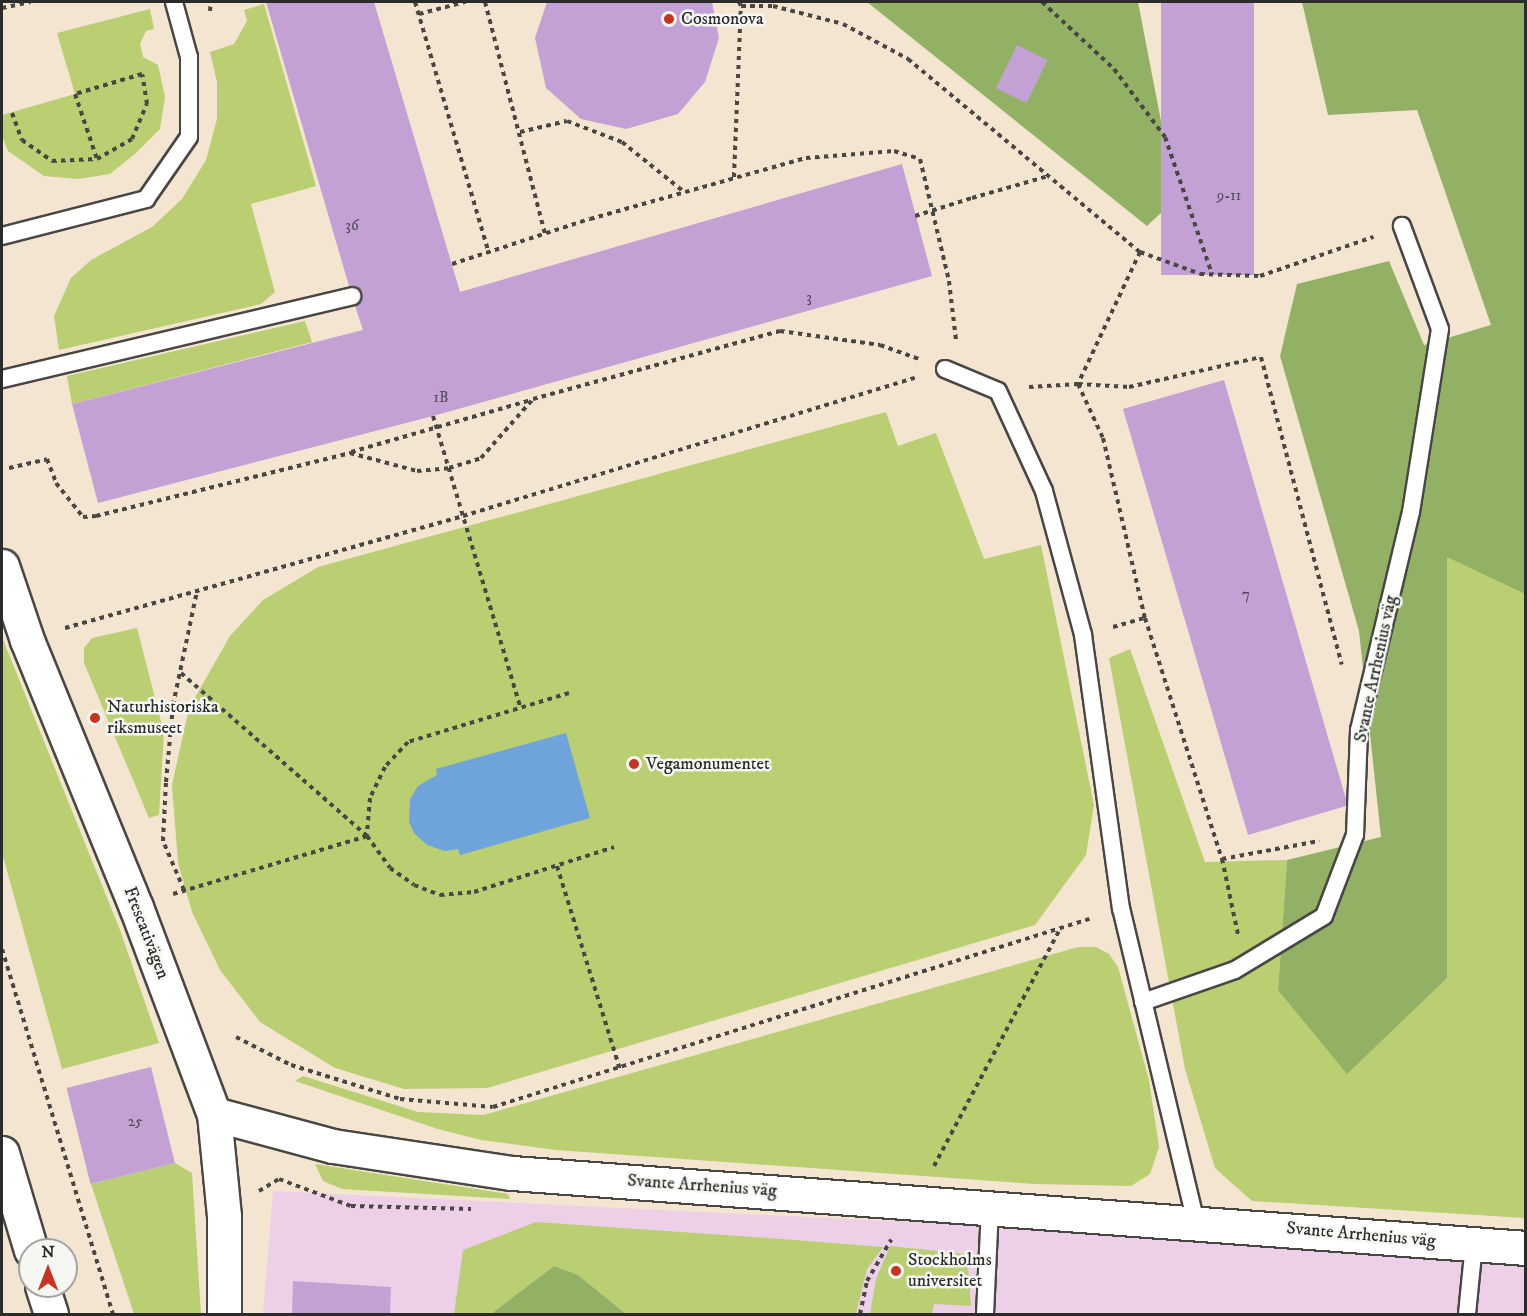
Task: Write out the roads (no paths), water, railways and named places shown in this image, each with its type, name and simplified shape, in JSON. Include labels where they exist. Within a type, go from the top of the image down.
[{"type":"street","name":"Frescativägen","points":[[2,566],[27,640],[136,907],[214,1114],[224,1216],[224,1314]]},
{"type":"street","name":"Svante Arrhenius väg","points":[[214,1114],[333,1146],[512,1173],[1526,1248]]},
{"type":"street","points":[[2,1154],[27,1238]]},
{"type":"street","points":[[46,1298],[51,1314]]},
{"type":"lane","points":[[2,236],[146,199],[189,137],[189,57],[174,2]]},
{"type":"lane","name":"Svante Arrhenius väg","points":[[1143,1002],[1235,970],[1324,916],[1355,835],[1359,730],[1411,512],[1440,329],[1402,226]]},
{"type":"lane","points":[[2,379],[352,296]]},
{"type":"lane","points":[[945,369],[998,391],[1044,491],[1083,635],[1121,908],[1196,1222]]},
{"type":"lane","points":[[985,1314],[990,1208]]},
{"type":"lane","points":[[1467,1314],[1474,1244]]},
{"type":"water","points":[[566,733],[590,818],[460,855],[458,849],[445,851],[427,845],[414,833],[409,822],[410,799],[418,786],[437,775],[436,769]]},
{"type":"place","name":"Cosmonova","points":[[669,19]]},
{"type":"place","name":"Naturhistoriska riksmuseet","points":[[95,718]]},
{"type":"place","name":"Vegamonumentet","points":[[634,764]]},
{"type":"place","name":"Stockholms universitet","points":[[896,1271]]}]
